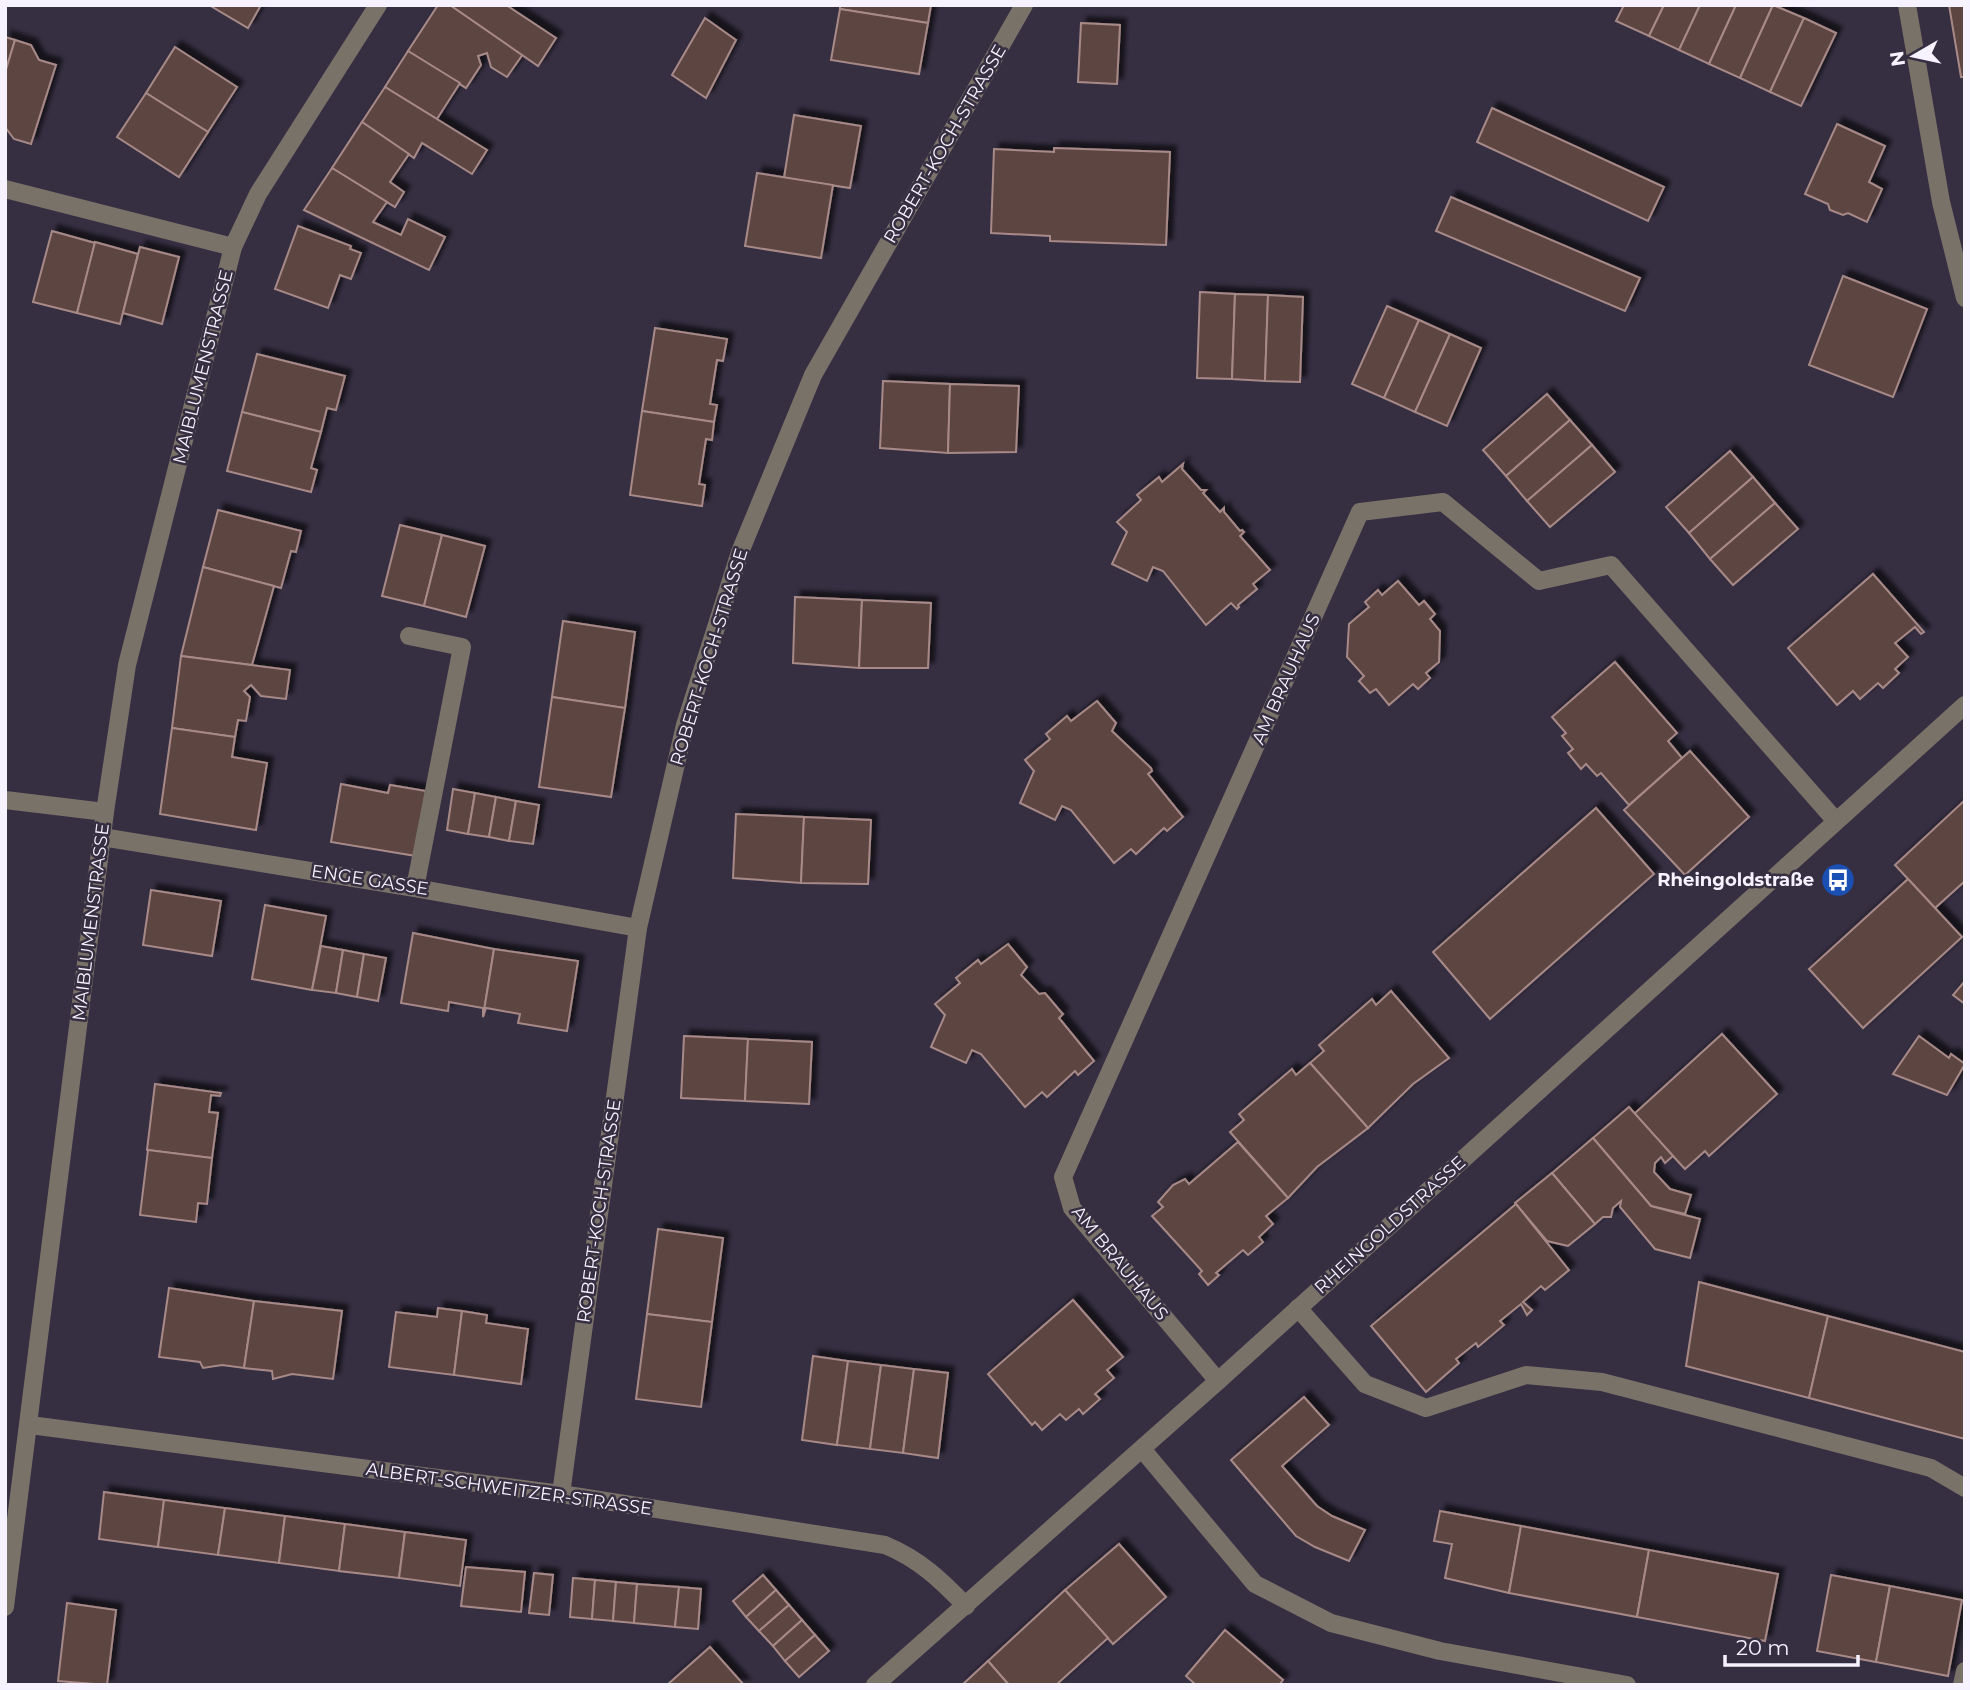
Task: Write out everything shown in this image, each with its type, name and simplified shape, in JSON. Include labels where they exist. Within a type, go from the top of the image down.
[{"type":"street","name":"MAIBLUMENSTRASSE","points":[[5,1607],[30,1425],[104,812],[127,665],[233,247],[258,194],[378,5]]},
{"type":"street","name":"ROBERT-KOCH-STRASSE","points":[[561,1494],[638,928],[689,712],[740,552],[813,375],[1024,5]]},
{"type":"street","points":[[1907,5],[1941,202],[1965,298]]},
{"type":"street","name":"MAIBLUMENSTRASSE","points":[[5,189],[233,247]]},
{"type":"street","name":"AM BRAUHAUS","points":[[1218,1381],[1072,1208],[1063,1177],[1360,512],[1443,502],[1539,581],[1611,565],[1836,821]]},
{"type":"street","points":[[409,636],[461,647],[415,888]]},
{"type":"street","name":"RHEINGOLDSTRASSE","points":[[875,1685],[1218,1381],[1965,705]]},
{"type":"street","points":[[5,800],[104,812]]},
{"type":"street","name":"ENGE GASSE","points":[[102,837],[415,888],[638,928]]},
{"type":"street","points":[[1298,1308],[1365,1384],[1426,1408],[1526,1375],[1602,1382],[1931,1468],[1965,1488]]},
{"type":"street","name":"ALBERT-SCHWEITZER-STRASSE","points":[[30,1425],[561,1494],[884,1545],[911,1556],[928,1568],[966,1606]]},
{"type":"street","points":[[1142,1449],[1255,1584],[1331,1623],[1440,1651],[1627,1685]]},
{"type":"street","points":[[1962,1685],[1965,1671]]},
{"type":"building","points":[[209,5],[261,5],[248,28]]},
{"type":"building","points":[[438,5],[450,5],[523,54],[507,77],[491,67],[487,53],[478,56],[481,65],[466,88],[408,51]]},
{"type":"building","points":[[450,5],[506,5],[556,38],[538,66]]},
{"type":"building","points":[[840,5],[931,5],[928,23],[840,9]]},
{"type":"building","points":[[1624,5],[1664,5],[1649,36],[1616,21]]},
{"type":"building","points":[[1664,5],[1700,5],[1679,50],[1649,36]]},
{"type":"building","points":[[1700,5],[1736,5],[1709,64],[1679,50]]},
{"type":"building","points":[[1736,5],[1773,5],[1740,78],[1709,64]]},
{"type":"building","points":[[1773,5],[1804,18],[1770,92],[1740,78]]},
{"type":"building","points":[[1949,5],[1965,5],[1965,77],[1961,77]]},
{"type":"building","points":[[840,9],[928,23],[919,74],[831,60]]},
{"type":"building","points":[[705,18],[736,40],[706,98],[672,75]]},
{"type":"building","points":[[1804,18],[1836,33],[1801,106],[1770,92]]},
{"type":"building","points":[[1081,23],[1120,25],[1117,84],[1078,82]]},
{"type":"building","points":[[5,37],[15,40],[5,73]]},
{"type":"building","points":[[15,40],[31,45],[39,60],[56,65],[31,144],[14,139],[5,127],[5,73]]},
{"type":"building","points":[[175,47],[237,87],[208,132],[146,93]]},
{"type":"building","points":[[408,51],[460,83],[437,119],[385,87]]},
{"type":"building","points":[[385,87],[487,150],[472,174],[422,143],[414,158],[362,122]]},
{"type":"building","points":[[146,93],[208,132],[179,177],[117,137]]},
{"type":"building","points":[[1492,108],[1664,187],[1648,221],[1477,142]]},
{"type":"building","points":[[794,115],[861,126],[850,188],[784,178]]},
{"type":"building","points":[[362,122],[409,154],[390,182],[404,192],[395,207],[332,168]]},
{"type":"building","points":[[1837,124],[1885,146],[1869,182],[1882,189],[1867,222],[1848,213],[1843,215],[1830,210],[1828,204],[1805,194]]},
{"type":"building","points":[[1054,148],[1170,152],[1166,245],[1050,241],[1050,236],[991,233],[994,149],[1054,152]]},
{"type":"building","points":[[332,168],[387,202],[373,222],[401,235],[408,219],[445,237],[429,270],[304,210]]},
{"type":"building","points":[[757,173],[833,185],[821,258],[745,246]]},
{"type":"building","points":[[1451,197],[1640,278],[1625,311],[1436,231]]},
{"type":"building","points":[[298,226],[351,246],[350,249],[361,253],[351,279],[340,275],[328,308],[275,289]]},
{"type":"building","points":[[52,231],[95,243],[77,313],[33,302]]},
{"type":"building","points":[[95,242],[138,254],[120,324],[77,313]]},
{"type":"building","points":[[140,247],[179,257],[162,324],[123,313]]},
{"type":"building","points":[[1843,276],[1927,309],[1893,397],[1809,365]]},
{"type":"building","points":[[1200,292],[1235,294],[1232,379],[1197,378]]},
{"type":"building","points":[[1235,294],[1268,295],[1265,381],[1232,379]]},
{"type":"building","points":[[1268,295],[1303,297],[1300,382],[1265,381]]},
{"type":"building","points":[[1387,306],[1419,320],[1384,398],[1352,384]]},
{"type":"building","points":[[1419,320],[1450,334],[1415,412],[1384,398]]},
{"type":"building","points":[[655,328],[727,339],[723,361],[717,360],[710,404],[717,405],[714,422],[642,411]]},
{"type":"building","points":[[1450,334],[1481,348],[1447,426],[1415,412]]},
{"type":"building","points":[[257,354],[345,376],[336,410],[327,408],[321,432],[242,412]]},
{"type":"building","points":[[883,381],[950,384],[948,453],[880,448]]},
{"type":"building","points":[[950,384],[1019,386],[1016,452],[948,453]]},
{"type":"building","points":[[1547,394],[1570,420],[1506,476],[1483,450]]},
{"type":"building","points":[[642,411],[714,422],[712,440],[706,439],[699,484],[705,485],[702,506],[630,495]]},
{"type":"building","points":[[242,412],[321,432],[311,468],[317,470],[311,492],[227,471]]},
{"type":"building","points":[[1570,420],[1592,445],[1527,501],[1506,476]]},
{"type":"building","points":[[1592,445],[1615,472],[1550,527],[1527,501]]},
{"type":"building","points":[[1730,451],[1753,477],[1689,533],[1666,507]]},
{"type":"building","points":[[1183,464],[1182,469],[1201,490],[1206,490],[1203,493],[1220,512],[1224,508],[1224,512],[1240,531],[1244,532],[1240,536],[1270,570],[1253,584],[1257,589],[1238,605],[1237,609],[1231,603],[1206,625],[1163,571],[1153,567],[1147,581],[1112,564],[1127,532],[1117,522],[1141,500],[1137,495],[1159,477],[1162,482]]},
{"type":"building","points":[[1753,477],[1775,503],[1710,559],[1689,533]]},
{"type":"building","points":[[1775,503],[1798,529],[1733,585],[1710,559]]},
{"type":"building","points":[[218,510],[301,531],[296,552],[291,551],[281,588],[203,567]]},
{"type":"building","points":[[400,525],[442,535],[424,606],[382,596]]},
{"type":"building","points":[[442,535],[485,546],[466,617],[424,606]]},
{"type":"building","points":[[203,567],[274,586],[252,665],[181,656]]},
{"type":"building","points":[[1873,574],[1924,632],[1921,634],[1915,627],[1895,643],[1908,657],[1895,669],[1899,673],[1883,688],[1878,683],[1860,699],[1853,691],[1837,705],[1788,648]]},
{"type":"building","points":[[1398,581],[1419,605],[1424,601],[1435,614],[1430,619],[1440,631],[1439,662],[1426,673],[1430,678],[1418,689],[1413,684],[1389,705],[1376,689],[1370,693],[1359,681],[1364,676],[1347,657],[1349,624],[1369,607],[1365,602],[1378,590],[1382,595]]},
{"type":"building","points":[[795,597],[862,600],[859,668],[793,663]]},
{"type":"building","points":[[862,600],[931,603],[928,668],[859,668]]},
{"type":"building","points":[[563,621],[635,632],[625,708],[552,697]]},
{"type":"building","points":[[181,656],[290,670],[286,699],[261,696],[251,685],[244,691],[250,697],[246,721],[238,720],[235,737],[172,728]]},
{"type":"building","points":[[1615,662],[1677,733],[1668,741],[1682,758],[1629,805],[1601,773],[1597,776],[1586,764],[1581,769],[1568,753],[1573,749],[1562,736],[1566,733],[1552,717]]},
{"type":"building","points":[[552,697],[625,708],[611,797],[539,787]]},
{"type":"building","points":[[1097,701],[1116,723],[1112,731],[1151,768],[1152,771],[1148,774],[1183,817],[1167,831],[1164,828],[1136,854],[1131,849],[1114,863],[1071,810],[1062,806],[1055,820],[1020,803],[1034,771],[1025,760],[1050,739],[1046,734],[1067,716],[1071,721]]},
{"type":"building","points":[[172,728],[235,737],[232,757],[267,763],[256,830],[160,814]]},
{"type":"building","points":[[1690,751],[1749,817],[1685,875],[1624,810]]},
{"type":"building","points":[[341,784],[388,793],[390,785],[426,791],[416,856],[331,842]]},
{"type":"building","points":[[453,789],[475,793],[468,834],[447,830]]},
{"type":"building","points":[[475,793],[496,797],[489,837],[468,834]]},
{"type":"building","points":[[496,797],[516,801],[509,841],[489,837]]},
{"type":"building","points":[[1965,800],[1965,881],[1935,908],[1895,865]]},
{"type":"building","points":[[516,801],[539,805],[533,844],[509,841]]},
{"type":"building","points":[[1596,808],[1654,874],[1490,1019],[1433,952]]},
{"type":"building","points":[[736,814],[804,817],[801,883],[733,878]]},
{"type":"building","points":[[804,817],[871,820],[868,884],[801,883]]},
{"type":"building","points":[[1908,879],[1962,937],[1863,1028],[1809,969]]},
{"type":"building","points":[[151,890],[221,901],[212,956],[143,945]]},
{"type":"building","points":[[265,905],[326,916],[312,990],[252,979]]},
{"type":"building","points":[[413,933],[494,949],[483,1017],[483,1008],[449,1002],[448,1011],[401,1003]]},
{"type":"building","points":[[1008,944],[1027,967],[1021,975],[1039,994],[1045,993],[1063,1014],[1059,1018],[1094,1061],[1078,1075],[1075,1071],[1047,1097],[1042,1092],[1025,1107],[981,1054],[972,1050],[966,1063],[931,1047],[945,1015],[935,1004],[960,983],[956,978],[978,960],[981,964]]},
{"type":"building","points":[[321,946],[343,950],[336,993],[312,990]]},
{"type":"building","points":[[494,949],[578,961],[567,1031],[518,1023],[520,1014],[486,1008],[483,1017]]},
{"type":"building","points":[[343,950],[364,954],[357,997],[336,993]]},
{"type":"building","points":[[364,954],[386,958],[378,1001],[357,997]]},
{"type":"building","points":[[1965,981],[1965,1004],[1953,995]]},
{"type":"building","points":[[1391,991],[1449,1058],[1413,1084],[1368,1128],[1310,1063],[1324,1051],[1319,1045],[1372,999],[1376,1005]]},
{"type":"building","points":[[1722,1034],[1777,1094],[1709,1156],[1705,1151],[1685,1169],[1634,1114]]},
{"type":"building","points":[[684,1036],[748,1039],[745,1101],[681,1098]]},
{"type":"building","points":[[1919,1036],[1949,1058],[1951,1054],[1965,1064],[1947,1095],[1893,1074]]},
{"type":"building","points":[[748,1039],[812,1042],[809,1104],[745,1101]]},
{"type":"building","points":[[1310,1063],[1368,1128],[1317,1167],[1288,1198],[1230,1132],[1244,1120],[1239,1114],[1292,1069],[1296,1075]]},
{"type":"building","points":[[155,1084],[221,1093],[220,1096],[211,1095],[209,1112],[218,1113],[212,1158],[147,1150]]},
{"type":"building","points":[[1629,1107],[1673,1156],[1665,1163],[1661,1157],[1655,1163],[1654,1172],[1670,1189],[1691,1195],[1685,1214],[1651,1206],[1593,1138]]},
{"type":"building","points":[[1593,1138],[1651,1206],[1700,1219],[1690,1258],[1655,1249],[1620,1207],[1621,1201],[1613,1208],[1611,1217],[1603,1217],[1595,1224],[1552,1173]]},
{"type":"building","points":[[1238,1142],[1288,1198],[1266,1216],[1273,1224],[1259,1237],[1263,1242],[1248,1255],[1243,1250],[1216,1273],[1219,1275],[1208,1285],[1199,1274],[1202,1271],[1152,1216],[1163,1207],[1158,1202],[1173,1185],[1185,1179],[1189,1184]]},
{"type":"building","points":[[148,1150],[212,1158],[207,1204],[198,1203],[196,1222],[140,1215]]},
{"type":"building","points":[[1552,1173],[1595,1224],[1568,1246],[1547,1241],[1515,1203]]},
{"type":"building","points":[[1516,1204],[1569,1270],[1545,1290],[1541,1286],[1523,1302],[1532,1310],[1527,1315],[1521,1304],[1500,1321],[1504,1325],[1478,1347],[1476,1343],[1456,1359],[1459,1363],[1426,1392],[1371,1326]]},
{"type":"building","points":[[658,1229],[723,1238],[712,1322],[647,1314]]},
{"type":"building","points":[[1699,1282],[1828,1316],[1809,1398],[1686,1366]]},
{"type":"building","points":[[169,1288],[254,1301],[244,1368],[222,1365],[203,1368],[200,1362],[159,1357]]},
{"type":"building","points":[[1073,1300],[1123,1357],[1107,1370],[1114,1378],[1095,1394],[1100,1399],[1083,1414],[1079,1409],[1066,1420],[1060,1414],[1042,1430],[1035,1422],[1032,1425],[988,1374]]},
{"type":"building","points":[[254,1301],[342,1311],[333,1379],[292,1374],[273,1379],[272,1371],[244,1368]]},
{"type":"building","points":[[438,1308],[462,1311],[454,1375],[389,1367],[396,1312],[437,1317]]},
{"type":"building","points":[[462,1311],[487,1315],[486,1323],[528,1329],[521,1384],[454,1375]]},
{"type":"building","points":[[647,1314],[712,1322],[701,1407],[636,1399]]},
{"type":"building","points":[[1828,1316],[1965,1352],[1965,1439],[1809,1398]]},
{"type":"building","points":[[813,1356],[848,1361],[837,1445],[802,1440]]},
{"type":"building","points":[[848,1361],[881,1365],[870,1449],[837,1445]]},
{"type":"building","points":[[881,1365],[914,1369],[903,1453],[870,1449]]},
{"type":"building","points":[[914,1369],[948,1373],[938,1458],[903,1453]]},
{"type":"building","points":[[1304,1397],[1329,1425],[1282,1466],[1317,1506],[1332,1516],[1365,1530],[1349,1561],[1296,1536],[1231,1460]]},
{"type":"building","points":[[104,1492],[164,1500],[158,1547],[99,1539]]},
{"type":"building","points":[[164,1500],[225,1508],[218,1555],[158,1547]]},
{"type":"building","points":[[225,1508],[285,1516],[279,1563],[218,1555]]},
{"type":"building","points":[[1440,1511],[1521,1526],[1509,1593],[1445,1578],[1452,1544],[1434,1541]]},
{"type":"building","points":[[285,1516],[345,1524],[339,1571],[279,1563]]},
{"type":"building","points":[[345,1524],[405,1532],[399,1578],[339,1571]]},
{"type":"building","points":[[1521,1526],[1649,1550],[1637,1617],[1509,1593]]},
{"type":"building","points":[[405,1532],[466,1540],[460,1586],[399,1578]]},
{"type":"building","points":[[1119,1544],[1166,1597],[1113,1644],[1065,1590]]},
{"type":"building","points":[[1649,1550],[1778,1574],[1765,1641],[1637,1617]]},
{"type":"building","points":[[466,1567],[525,1572],[521,1612],[461,1606]]},
{"type":"building","points":[[534,1573],[553,1575],[549,1615],[529,1613]]},
{"type":"building","points":[[763,1575],[776,1590],[746,1617],[733,1601]]},
{"type":"building","points":[[1831,1575],[1890,1586],[1876,1662],[1817,1651]]},
{"type":"building","points":[[573,1578],[595,1580],[592,1619],[570,1617]]},
{"type":"building","points":[[595,1580],[616,1582],[613,1621],[592,1619]]},
{"type":"building","points":[[616,1582],[637,1584],[634,1623],[613,1621]]},
{"type":"building","points":[[637,1584],[679,1587],[675,1627],[634,1623]]},
{"type":"building","points":[[1890,1586],[1962,1600],[1948,1676],[1876,1662]]},
{"type":"building","points":[[679,1587],[701,1589],[698,1629],[675,1627]]},
{"type":"building","points":[[776,1590],[789,1605],[759,1631],[746,1617]]},
{"type":"building","points":[[1065,1590],[1108,1638],[1056,1685],[1009,1685],[988,1661]]},
{"type":"building","points":[[67,1603],[116,1610],[107,1685],[58,1681]]},
{"type":"building","points":[[789,1605],[802,1620],[773,1646],[759,1631]]},
{"type":"building","points":[[802,1620],[815,1635],[785,1661],[773,1646]]},
{"type":"building","points":[[1225,1630],[1283,1680],[1279,1685],[1196,1685],[1186,1676]]},
{"type":"building","points":[[815,1635],[829,1651],[799,1677],[785,1661]]},
{"type":"building","points":[[710,1647],[744,1685],[667,1685]]},
{"type":"building","points":[[988,1661],[1009,1685],[962,1685]]},
{"type":"place","name":"Rheingoldstraße","points":[[1838,880]]}]
